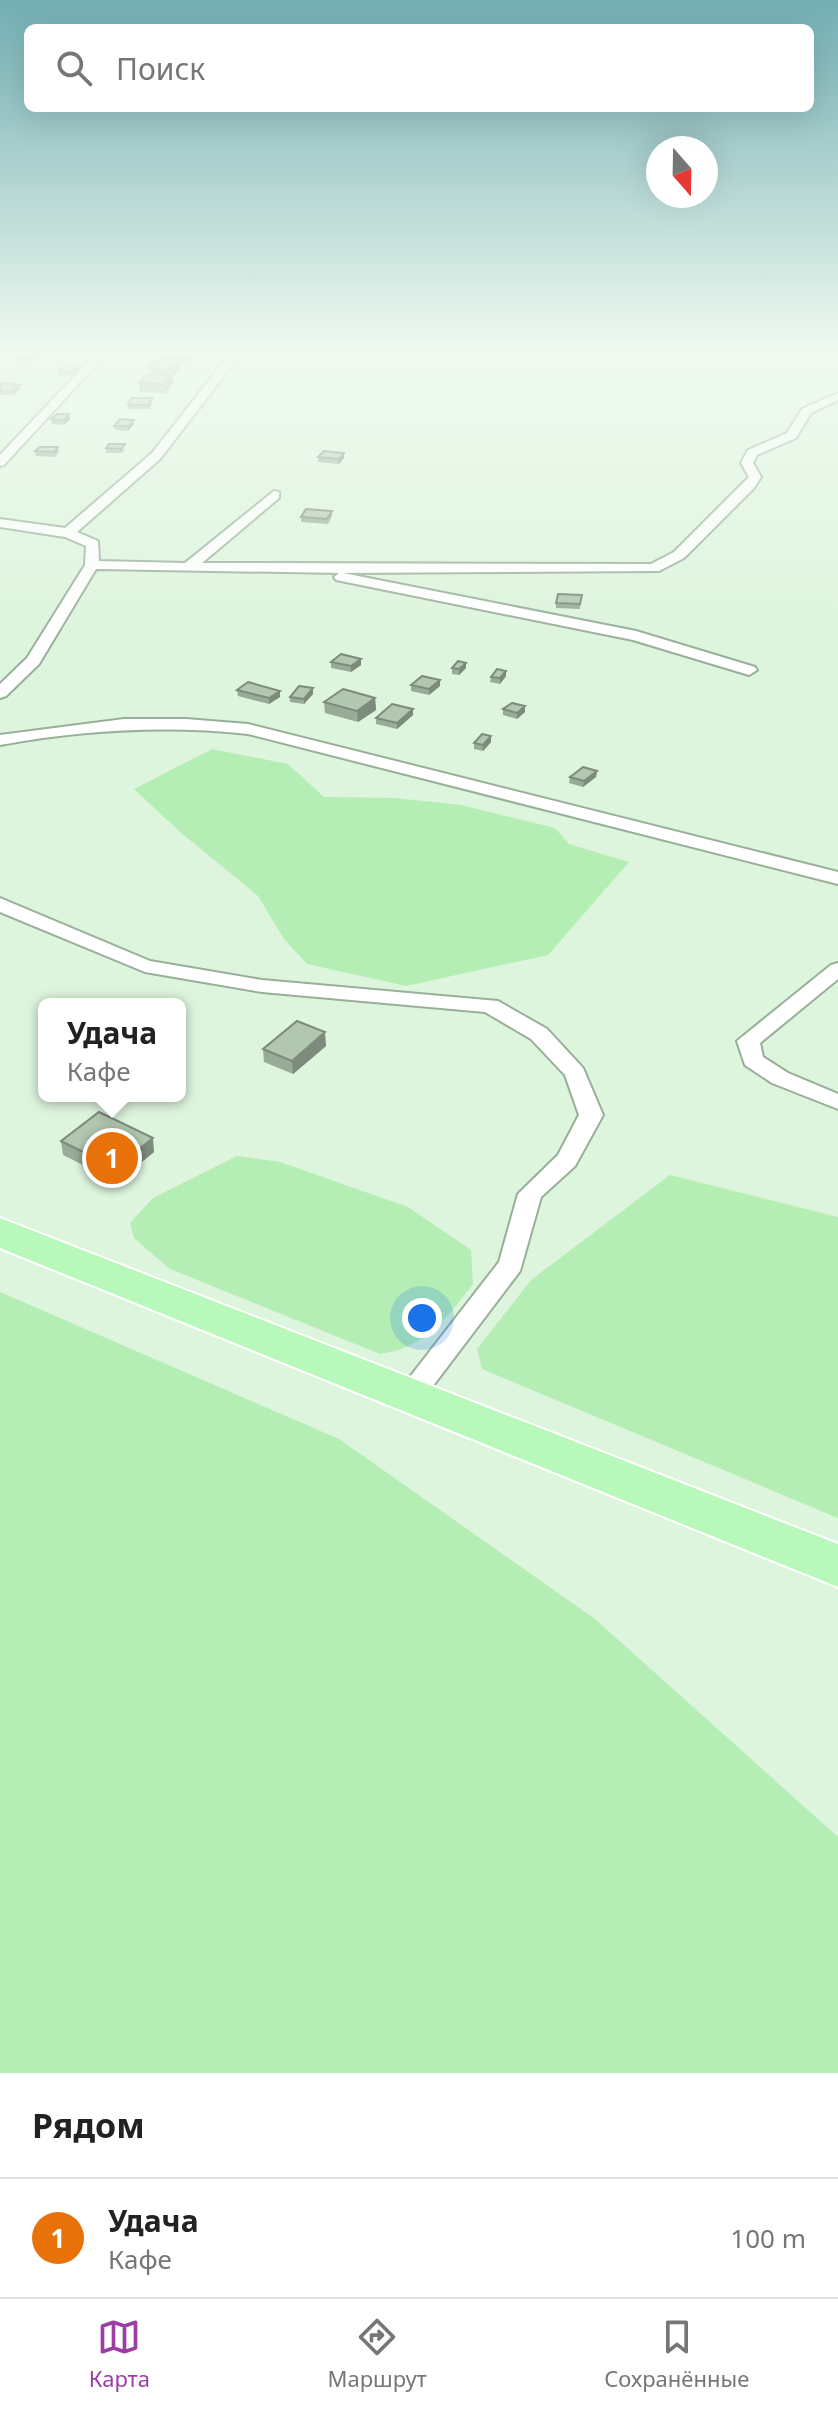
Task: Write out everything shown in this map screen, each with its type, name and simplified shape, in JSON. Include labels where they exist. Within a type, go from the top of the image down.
[{"type":"main road","points":[[0,1232],[838,1566]]},
{"type":"street","points":[[0,462],[14,447]]},
{"type":"street","points":[[68,533],[163,447]]},
{"type":"street","points":[[92,565],[297,569],[654,568],[679,555],[749,485],[755,477],[747,463],[752,453],[773,447]]},
{"type":"street","points":[[187,568],[274,495]]},
{"type":"street","points":[[0,523],[68,533],[93,544],[92,565],[33,661],[0,693]]},
{"type":"street","points":[[297,569],[636,636],[749,670]]},
{"type":"street","points":[[0,740],[132,722],[208,724],[248,729],[838,878]]},
{"type":"street","points":[[0,904],[145,966],[262,986],[490,1006],[539,1034],[575,1073],[591,1115],[567,1160],[530,1194],[511,1265],[410,1395]]},
{"type":"street","points":[[838,969],[748,1041],[753,1060],[780,1078],[838,1102]]},
{"type":"green space","points":[[212,749],[288,764],[324,797],[395,798],[461,805],[555,828],[569,844],[629,862],[548,955],[406,986],[307,964],[284,939],[258,896],[134,789]]},
{"type":"green space","points":[[237,1156],[280,1162],[408,1207],[471,1250],[473,1284],[434,1330],[410,1345],[380,1354],[170,1269],[134,1238],[130,1223],[153,1198]]},
{"type":"green space","points":[[670,1175],[838,1217],[838,1518],[482,1369],[477,1349],[531,1280]]},
{"type":"green space","points":[[0,1292],[339,1439],[595,1619],[838,1837],[838,2073],[0,2073]]},
{"type":"building","points":[[40,447],[58,447],[54,452],[35,451]]},
{"type":"building","points":[[324,451],[344,453],[339,459],[318,457]]},
{"type":"building","points":[[306,509],[332,511],[327,519],[301,517]]},
{"type":"building","points":[[558,594],[582,595],[580,604],[556,603]]},
{"type":"building","points":[[341,654],[361,659],[351,666],[331,662]]},
{"type":"building","points":[[458,661],[466,663],[459,669],[452,668]]},
{"type":"building","points":[[497,669],[506,671],[500,678],[491,677]]},
{"type":"building","points":[[422,676],[440,680],[429,689],[411,685]]},
{"type":"building","points":[[248,682],[280,691],[269,698],[237,690]]},
{"type":"building","points":[[299,686],[313,688],[304,699],[290,697]]},
{"type":"building","points":[[343,689],[375,698],[357,711],[324,702]]},
{"type":"building","points":[[512,703],[525,706],[517,713],[503,709]]},
{"type":"building","points":[[392,704],[413,709],[397,723],[376,718]]},
{"type":"building","points":[[482,734],[491,736],[483,745],[474,743]]},
{"type":"building","points":[[583,767],[597,771],[584,781],[570,777]]},
{"type":"building","points":[[297,1021],[325,1032],[292,1061],[263,1049]]},
{"type":"building","points":[[99,1112],[153,1138],[115,1168],[61,1141]]},
{"type":"place","name":"Удача","points":[[112,1158]]}]
